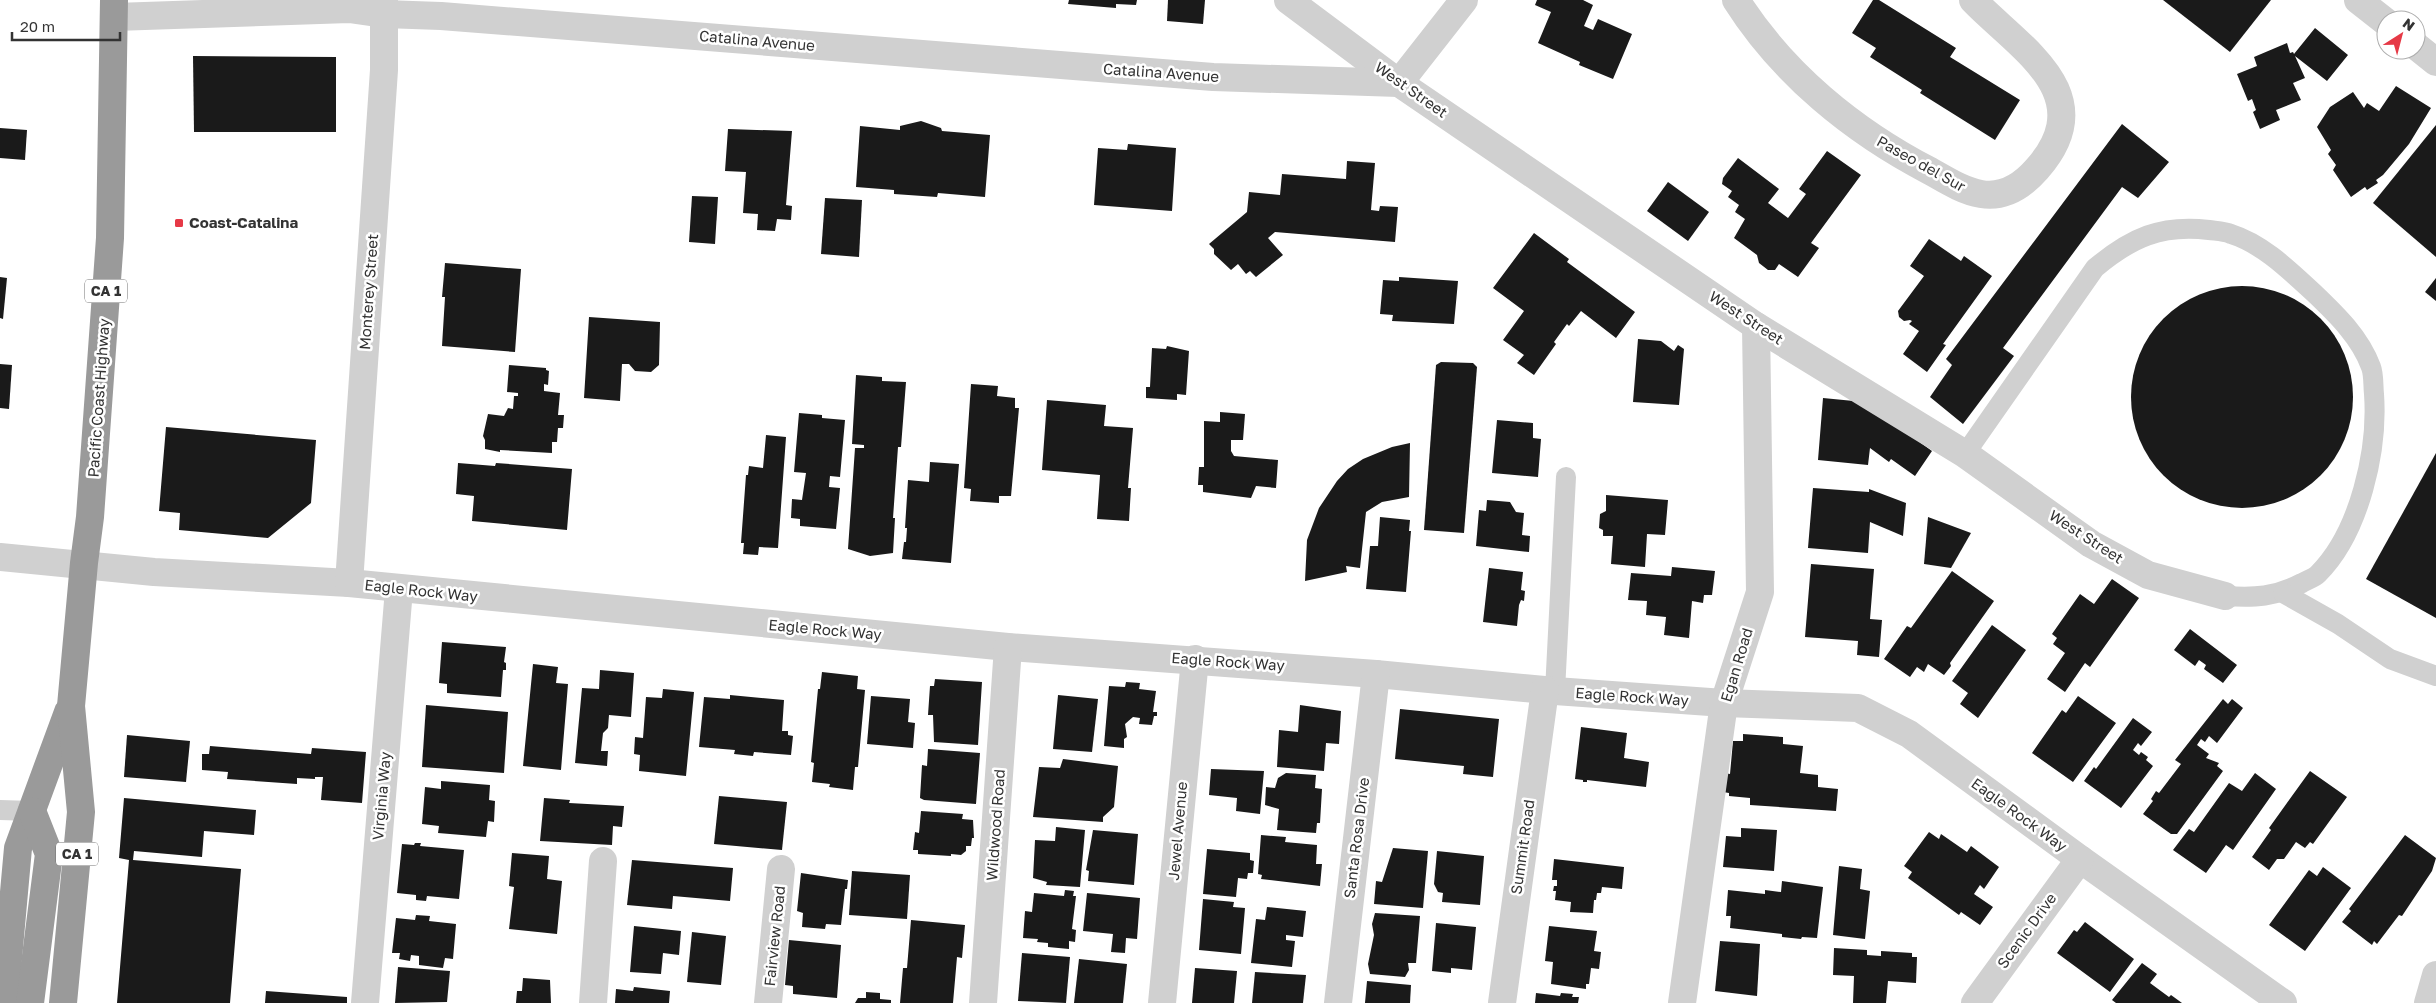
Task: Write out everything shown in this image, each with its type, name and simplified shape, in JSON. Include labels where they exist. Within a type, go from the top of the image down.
[{"type":"highway","name":"Pacific Coast Highway","points":[[63,1003],[81,812],[70,706],[90,517],[110,238],[115,9]]},
{"type":"highway","name":"Pacific Coast Highway","points":[[4,1003],[18,848],[70,706]]},
{"type":"highway","points":[[30,1003],[48,854],[32,811]]},
{"type":"street","name":"West Street","points":[[1288,0],[1399,83],[1756,326],[1965,454],[2091,544],[2148,575],[2225,596]]},
{"type":"street","points":[[1399,83],[1464,0]]},
{"type":"street","name":"Paseo del Sur","points":[[1736,0],[1771,45],[1806,84],[1852,124],[1911,161],[1966,190],[1996,194],[2006,192],[2025,181],[2044,161],[2058,136],[2060,108],[2057,94],[2046,69],[1974,0]]},
{"type":"street","points":[[2358,0],[2376,14]]},
{"type":"street","name":"Catalina Avenue","points":[[115,9],[196,16],[384,7],[441,16],[1213,77],[1399,83]]},
{"type":"street","name":"Monterey Street","points":[[349,583],[384,70],[384,7]]},
{"type":"street","points":[[2426,54],[2436,62]]},
{"type":"street","name":"Egan Road","points":[[1682,1003],[1724,703],[1760,592],[1756,326]]},
{"type":"street","name":"Eagle Rock Way","points":[[0,557],[84,563],[154,572],[349,583],[1008,647],[1195,659],[1550,691],[1724,703],[1858,708],[1909,734],[2080,859],[2283,1003]]},
{"type":"street","name":"Virginia Way","points":[[365,1003],[400,589]]},
{"type":"street","name":"Wildwood Road","points":[[984,1003],[1008,647]]},
{"type":"street","name":"Jewel Avenue","points":[[1162,1003],[1195,659]]},
{"type":"street","name":"Santa Rosa Drive","points":[[1338,1003],[1376,674]]},
{"type":"street","name":"Summit Road","points":[[1502,1003],[1550,691]]},
{"type":"street","name":"Scenic Drive","points":[[1975,1003],[2080,859]]},
{"type":"street","points":[[594,1003],[603,861]]},
{"type":"street","name":"Fairview Road","points":[[768,1003],[781,869]]},
{"type":"street","points":[[2428,1003],[2436,975]]},
{"type":"lane","points":[[1965,454],[2027,362],[2095,268],[2119,248],[2170,228],[2231,234],[2260,248],[2331,309],[2358,341],[2372,369],[2375,410],[2373,448],[2356,516],[2337,548],[2318,574],[2282,593],[2249,598],[2225,596]]},
{"type":"lane","points":[[1550,691],[1566,477]]},
{"type":"lane","points":[[2282,593],[2338,624],[2390,659],[2436,676]]},
{"type":"lane","points":[[0,810],[32,811]]},
{"type":"building","points":[[1069,0],[1137,0],[1136,5],[1116,4],[1116,8],[1068,4]]},
{"type":"building","points":[[1168,0],[1205,0],[1203,24],[1167,21]]},
{"type":"building","points":[[1537,0],[1583,0],[1593,5],[1584,26],[1593,30],[1598,19],[1632,34],[1613,79],[1579,65],[1580,62],[1538,43],[1551,12],[1535,5]]},
{"type":"building","points":[[1873,0],[1879,0],[1956,48],[1950,57],[2020,100],[1995,140],[1920,93],[1922,90],[1870,57],[1876,48],[1852,33]]},
{"type":"building","points":[[2163,0],[2271,0],[2230,52]]},
{"type":"building","points":[[2315,28],[2348,55],[2327,81],[2295,56],[2305,78],[2293,83],[2301,100],[2276,110],[2280,120],[2260,129],[2253,112],[2256,110],[2252,99],[2248,101],[2237,74],[2257,66],[2254,57],[2287,43],[2290,53],[2293,52],[2294,54]]},
{"type":"building","points":[[193,56],[336,57],[336,132],[194,132]]},
{"type":"building","points":[[2396,86],[2431,108],[2409,144],[2383,175],[2376,180],[2378,183],[2367,190],[2365,187],[2351,197],[2333,170],[2336,165],[2328,154],[2331,150],[2317,127],[2330,107],[2353,92],[2364,108],[2367,103],[2379,111]]},
{"type":"building","points":[[921,121],[941,128],[942,131],[990,135],[985,197],[938,193],[937,197],[894,194],[894,190],[856,187],[860,126],[900,130],[900,126]]},
{"type":"building","points":[[2122,124],[2169,162],[2138,198],[2122,187],[2003,348],[2014,356],[1963,424],[1930,397],[1952,365],[1946,359]]},
{"type":"building","points":[[2436,125],[2436,257],[2373,203]]},
{"type":"building","points":[[0,128],[27,130],[25,160],[0,158]]},
{"type":"building","points":[[728,129],[792,131],[786,205],[792,206],[791,220],[777,219],[775,231],[757,230],[758,214],[743,213],[746,172],[725,171]]},
{"type":"building","points":[[1128,144],[1176,148],[1172,211],[1094,205],[1098,148],[1127,150]]},
{"type":"building","points":[[1827,151],[1861,175],[1811,243],[1819,248],[1798,277],[1779,264],[1775,270],[1768,270],[1759,263],[1757,255],[1734,238],[1745,219],[1735,212],[1739,205],[1728,197],[1732,191],[1722,184],[1723,178],[1738,158],[1779,189],[1768,203],[1788,218],[1806,194],[1799,189]]},
{"type":"building","points":[[1347,161],[1375,163],[1371,210],[1379,211],[1380,206],[1398,207],[1395,242],[1275,232],[1268,238],[1283,255],[1256,277],[1250,271],[1246,274],[1238,264],[1231,270],[1214,254],[1214,249],[1209,244],[1247,212],[1249,192],[1280,195],[1282,174],[1346,179]]},
{"type":"building","points":[[1668,182],[1709,212],[1688,241],[1647,211]]},
{"type":"building","points":[[692,196],[718,197],[715,244],[689,242]]},
{"type":"building","points":[[825,198],[862,200],[859,257],[821,254]]},
{"type":"building","points":[[1534,233],[1569,259],[1567,262],[1635,312],[1616,338],[1581,311],[1569,326],[1567,324],[1554,342],[1556,344],[1534,375],[1517,363],[1524,355],[1503,340],[1524,311],[1493,288]]},
{"type":"building","points":[[1929,239],[1961,261],[1964,256],[1992,276],[1943,344],[1946,345],[1927,372],[1903,354],[1919,331],[1909,324],[1912,321],[1904,321],[1899,317],[1898,311],[1924,276],[1910,266]]},
{"type":"building","points":[[445,263],[521,269],[515,352],[442,346],[445,297],[442,297]]},
{"type":"building","points":[[0,277],[7,278],[3,319],[0,318]]},
{"type":"building","points":[[1399,277],[1458,281],[1454,324],[1392,321],[1393,315],[1380,314],[1383,280],[1399,281]]},
{"type":"building","points":[[2436,278],[2436,301],[2425,292]]},
{"type":"building","points":[[2242,286],[2274,291],[2294,299],[2312,311],[2328,327],[2340,345],[2348,365],[2353,397],[2348,429],[2340,449],[2328,467],[2312,483],[2294,495],[2274,503],[2242,508],[2210,503],[2190,495],[2172,483],[2156,467],[2144,449],[2136,429],[2131,397],[2136,365],[2144,345],[2156,327],[2172,311],[2190,299],[2210,291]]},
{"type":"building","points":[[589,317],[660,322],[659,365],[651,372],[635,371],[629,364],[622,364],[620,401],[584,398]]},
{"type":"building","points":[[1638,339],[1661,341],[1674,351],[1678,345],[1684,349],[1679,405],[1633,402]]},
{"type":"building","points":[[1167,346],[1189,351],[1186,395],[1177,394],[1177,400],[1146,398],[1146,387],[1150,387],[1152,348],[1166,349]]},
{"type":"building","points":[[1441,362],[1473,363],[1477,367],[1464,533],[1424,530],[1436,365]]},
{"type":"building","points":[[0,364],[12,365],[9,409],[0,408]]},
{"type":"building","points":[[509,365],[546,368],[549,371],[548,385],[544,384],[544,391],[560,393],[558,415],[564,415],[563,428],[558,428],[557,442],[552,442],[552,453],[500,450],[500,452],[485,449],[483,436],[488,414],[504,416],[508,408],[513,409],[514,396],[518,396],[518,393],[507,392]]},
{"type":"building","points":[[856,375],[882,377],[882,381],[906,382],[901,447],[898,447],[893,518],[895,518],[893,553],[870,556],[848,549],[855,448],[864,448],[864,445],[852,444]]},
{"type":"building","points":[[971,384],[998,386],[997,396],[1015,398],[1015,408],[1019,408],[1011,496],[999,496],[999,503],[970,501],[971,489],[964,488]]},
{"type":"building","points":[[1823,398],[1864,402],[1932,451],[1915,476],[1891,459],[1889,462],[1870,448],[1868,465],[1818,460]]},
{"type":"building","points":[[1047,400],[1106,405],[1104,426],[1133,428],[1128,488],[1131,488],[1129,521],[1097,519],[1100,475],[1042,470]]},
{"type":"building","points":[[1220,412],[1245,414],[1243,440],[1231,440],[1231,451],[1234,456],[1278,460],[1276,488],[1256,486],[1251,498],[1203,492],[1203,485],[1198,485],[1199,467],[1204,467],[1204,421],[1220,422]]},
{"type":"building","points":[[799,413],[845,420],[840,477],[830,476],[829,487],[840,488],[836,529],[800,526],[800,519],[791,518],[792,499],[802,500],[806,473],[794,472]]},
{"type":"building","points":[[1497,420],[1533,423],[1533,438],[1541,439],[1538,477],[1492,473]]},
{"type":"building","points":[[166,427],[316,440],[311,503],[268,538],[179,530],[180,513],[159,511]]},
{"type":"building","points":[[766,435],[786,437],[778,548],[759,547],[758,555],[743,554],[744,543],[741,543],[746,475],[748,475],[749,466],[763,468]]},
{"type":"building","points":[[1410,443],[1409,497],[1382,502],[1366,512],[1360,568],[1346,566],[1347,572],[1305,581],[1307,540],[1319,508],[1337,481],[1348,469],[1363,459],[1392,447]]},
{"type":"building","points":[[2436,453],[2436,618],[2366,579]]},
{"type":"building","points":[[930,462],[959,464],[951,563],[902,559],[904,542],[906,542],[908,480],[929,482]]},
{"type":"building","points":[[458,463],[495,466],[496,463],[572,469],[567,530],[472,521],[474,496],[456,494]]},
{"type":"building","points":[[1813,488],[1869,492],[1869,489],[1906,503],[1903,536],[1870,522],[1868,553],[1808,548]]},
{"type":"building","points":[[1606,495],[1668,500],[1665,535],[1647,534],[1645,567],[1611,564],[1613,536],[1603,536],[1603,530],[1599,528],[1600,514],[1606,511]]},
{"type":"building","points":[[1487,500],[1510,502],[1516,512],[1524,513],[1522,535],[1530,536],[1529,552],[1476,546],[1479,510],[1486,511]]},
{"type":"building","points":[[1380,517],[1410,520],[1409,531],[1411,531],[1406,592],[1366,589],[1370,546],[1378,546]]},
{"type":"building","points":[[1928,517],[1971,533],[1951,568],[1924,564]]},
{"type":"building","points":[[1811,564],[1874,569],[1870,619],[1882,620],[1879,657],[1857,655],[1858,641],[1805,637]]},
{"type":"building","points":[[1672,567],[1715,571],[1712,595],[1704,595],[1703,603],[1692,601],[1689,638],[1664,635],[1666,617],[1646,615],[1647,601],[1628,600],[1631,573],[1671,576]]},
{"type":"building","points":[[1489,568],[1523,572],[1521,590],[1525,591],[1524,601],[1521,600],[1519,605],[1517,626],[1483,622]]},
{"type":"building","points":[[1952,571],[1994,601],[1950,663],[1951,666],[1944,675],[1928,664],[1924,672],[1917,667],[1910,677],[1884,659],[1907,626],[1911,628]]},
{"type":"building","points":[[2112,579],[2139,598],[2090,667],[2085,663],[2065,692],[2047,679],[2065,653],[2053,644],[2057,638],[2052,634],[2080,594],[2094,604]]},
{"type":"building","points":[[1992,625],[2026,650],[1978,718],[1960,704],[1968,693],[1952,681]]},
{"type":"building","points":[[2190,629],[2237,665],[2223,683],[2204,669],[2206,665],[2199,660],[2195,666],[2174,650]]},
{"type":"building","points":[[442,642],[506,647],[504,662],[506,663],[506,670],[503,670],[501,697],[447,693],[447,684],[439,683]]},
{"type":"building","points":[[533,664],[558,667],[556,683],[568,684],[561,770],[523,766]]},
{"type":"building","points":[[600,670],[634,673],[631,717],[609,715],[608,728],[603,733],[601,751],[608,751],[607,766],[575,763],[582,688],[599,689]]},
{"type":"building","points":[[822,672],[858,676],[857,689],[865,690],[858,767],[855,767],[853,790],[829,787],[830,784],[812,782],[814,763],[811,762],[818,689],[820,689]]},
{"type":"building","points":[[935,679],[982,682],[978,745],[934,742],[933,715],[928,715],[930,686],[934,686]]},
{"type":"building","points":[[1126,682],[1140,683],[1139,689],[1156,691],[1153,712],[1157,712],[1157,716],[1154,716],[1152,725],[1139,724],[1140,718],[1133,717],[1125,724],[1127,737],[1124,739],[1124,748],[1104,746],[1109,686],[1125,687]]},
{"type":"building","points":[[663,689],[694,692],[686,776],[639,771],[640,755],[634,754],[635,737],[643,738],[646,697],[662,698]]},
{"type":"building","points":[[730,695],[784,700],[782,731],[788,731],[788,735],[793,736],[791,755],[754,752],[753,756],[734,754],[735,750],[699,747],[704,697],[730,699]]},
{"type":"building","points":[[1058,695],[1098,699],[1092,752],[1053,749]]},
{"type":"building","points":[[871,696],[910,699],[908,722],[915,723],[913,748],[867,744]]},
{"type":"building","points":[[2078,696],[2116,723],[2073,782],[2032,753],[2062,710],[2066,713]]},
{"type":"building","points":[[2223,699],[2228,704],[2232,699],[2243,708],[2217,743],[2209,736],[2205,742],[2201,739],[2197,745],[2209,754],[2206,758],[2219,763],[2217,766],[2223,771],[2177,834],[2171,834],[2143,814],[2153,801],[2151,799],[2156,791],[2159,793],[2181,764],[2175,760]]},
{"type":"building","points":[[426,705],[508,712],[504,773],[422,767]]},
{"type":"building","points":[[1300,705],[1341,711],[1339,744],[1326,743],[1324,771],[1277,767],[1279,730],[1298,732]]},
{"type":"building","points":[[1400,709],[1499,719],[1493,777],[1463,774],[1464,766],[1395,759]]},
{"type":"building","points":[[2133,718],[2152,732],[2141,746],[2138,743],[2133,750],[2139,755],[2141,752],[2148,757],[2146,760],[2153,766],[2121,808],[2084,781],[2094,767],[2096,769]]},
{"type":"building","points":[[1581,727],[1627,733],[1624,758],[1649,762],[1646,787],[1587,780],[1587,782],[1583,782],[1583,780],[1575,779]]},
{"type":"building","points":[[1743,734],[1783,737],[1783,744],[1803,746],[1800,773],[1818,775],[1818,787],[1838,789],[1836,811],[1750,805],[1750,798],[1729,796],[1729,793],[1723,792],[1725,773],[1730,774],[1733,741],[1743,741]]},
{"type":"building","points":[[127,735],[190,741],[186,782],[124,777]]},
{"type":"building","points":[[210,746],[311,754],[312,748],[366,752],[362,803],[321,800],[323,777],[315,777],[315,779],[297,778],[297,784],[227,779],[228,772],[202,770],[202,754],[209,754]]},
{"type":"building","points":[[928,749],[980,753],[976,804],[924,800],[920,798],[922,765],[927,766]]},
{"type":"building","points":[[1063,759],[1118,766],[1114,807],[1103,817],[1103,822],[1033,817],[1039,767],[1060,768]]},
{"type":"building","points":[[1211,769],[1264,771],[1260,814],[1236,811],[1237,798],[1209,795]]},
{"type":"building","points":[[2310,771],[2347,797],[2313,844],[2310,842],[2305,848],[2296,842],[2284,859],[2277,859],[2269,870],[2252,857],[2271,830],[2269,828]]},
{"type":"building","points":[[1286,773],[1316,775],[1315,788],[1322,789],[1320,823],[1317,823],[1316,833],[1277,830],[1279,809],[1265,805],[1266,787],[1275,788],[1278,778]]},
{"type":"building","points":[[2255,773],[2276,789],[2233,850],[2226,845],[2206,873],[2173,850],[2189,829],[2194,832],[2229,783],[2242,791]]},
{"type":"building","points":[[441,781],[490,785],[489,800],[495,801],[494,822],[488,821],[486,837],[438,833],[439,826],[422,824],[425,787],[441,789]]},
{"type":"building","points":[[719,796],[787,802],[782,850],[714,844]]},
{"type":"building","points":[[124,798],[256,810],[254,835],[204,831],[202,857],[134,851],[133,860],[241,869],[230,1003],[117,1003],[129,860],[119,858]]},
{"type":"building","points":[[544,798],[570,800],[569,803],[624,806],[622,827],[613,826],[612,845],[540,841]]},
{"type":"building","points":[[921,811],[963,814],[962,819],[973,820],[974,838],[972,838],[971,846],[966,846],[966,851],[961,855],[918,854],[918,850],[913,850],[915,832],[919,833]]},
{"type":"building","points":[[1056,827],[1085,830],[1080,887],[1046,885],[1047,882],[1033,878],[1035,840],[1055,841]]},
{"type":"building","points":[[1741,828],[1777,830],[1774,871],[1723,867],[1726,836],[1741,837]]},
{"type":"building","points":[[1093,830],[1138,834],[1134,885],[1088,881],[1089,871],[1086,870]]},
{"type":"building","points":[[1929,832],[1939,839],[1941,834],[1967,852],[1971,846],[1999,867],[1984,889],[1980,885],[1974,894],[1993,907],[1980,925],[1961,912],[1959,915],[1908,878],[1912,872],[1904,866]]},
{"type":"building","points":[[1261,835],[1286,837],[1285,842],[1317,845],[1316,864],[1322,864],[1320,886],[1261,879],[1262,875],[1258,874]]},
{"type":"building","points":[[2405,835],[2436,858],[2432,871],[2402,916],[2399,915],[2377,944],[2374,941],[2372,945],[2342,922],[2351,911],[2349,909]]},
{"type":"building","points":[[415,843],[421,843],[420,846],[464,850],[459,899],[427,896],[426,901],[416,900],[416,895],[397,893],[402,844],[414,845]]},
{"type":"building","points":[[1393,848],[1428,851],[1423,908],[1374,904],[1376,881],[1382,882]]},
{"type":"building","points":[[1207,849],[1250,853],[1250,860],[1254,861],[1253,873],[1248,873],[1247,879],[1238,878],[1236,897],[1203,894]]},
{"type":"building","points":[[1437,851],[1484,856],[1480,905],[1442,902],[1443,893],[1438,892],[1434,884]]},
{"type":"building","points":[[512,853],[549,856],[547,879],[562,881],[557,934],[509,929],[514,887],[509,886]]},
{"type":"building","points":[[1554,859],[1624,867],[1622,889],[1602,887],[1601,893],[1597,893],[1596,900],[1594,900],[1593,913],[1570,912],[1571,902],[1555,900],[1556,891],[1553,891],[1554,886],[1557,886],[1557,880],[1552,880]]},
{"type":"building","points":[[632,860],[733,868],[730,901],[673,896],[672,909],[627,905]]},
{"type":"building","points":[[1839,866],[1862,869],[1860,889],[1870,891],[1865,939],[1833,935]]},
{"type":"building","points":[[2323,867],[2351,888],[2305,951],[2269,925],[2309,870],[2317,876]]},
{"type":"building","points":[[852,871],[910,875],[907,919],[849,915]]},
{"type":"building","points":[[801,873],[848,880],[847,889],[845,889],[841,925],[826,924],[825,929],[802,927],[803,913],[797,911]]},
{"type":"building","points":[[1782,881],[1823,887],[1817,938],[1782,937],[1782,934],[1730,928],[1731,916],[1726,916],[1728,890],[1765,894],[1765,890],[1781,892]]},
{"type":"building","points":[[1065,890],[1074,891],[1073,896],[1076,896],[1072,929],[1076,930],[1075,942],[1069,941],[1069,949],[1048,947],[1048,943],[1037,942],[1038,939],[1023,938],[1025,911],[1032,912],[1034,893],[1064,896]]},
{"type":"building","points":[[1087,893],[1140,898],[1137,939],[1126,938],[1125,953],[1111,952],[1113,934],[1083,931]]},
{"type":"building","points":[[1203,899],[1234,902],[1233,907],[1245,908],[1241,954],[1199,950]]},
{"type":"building","points":[[1267,907],[1306,911],[1303,937],[1286,935],[1286,940],[1295,941],[1292,967],[1251,963],[1256,919],[1265,920]]},
{"type":"building","points":[[1375,913],[1420,916],[1416,963],[1408,963],[1409,970],[1405,977],[1370,974],[1368,964],[1374,935],[1372,924]]},
{"type":"building","points":[[416,915],[430,916],[429,921],[456,924],[453,959],[445,958],[443,968],[419,965],[419,956],[411,955],[410,961],[399,959],[400,953],[392,953],[396,918],[415,920]]},
{"type":"building","points":[[911,920],[965,925],[962,958],[957,957],[953,1003],[900,1003],[903,968],[907,968]]},
{"type":"building","points":[[2085,922],[2134,959],[2110,992],[2057,953],[2074,930],[2077,932]]},
{"type":"building","points":[[1436,923],[1476,927],[1472,970],[1451,968],[1451,973],[1432,971]]},
{"type":"building","points":[[634,926],[681,931],[679,955],[663,953],[661,974],[630,972]]},
{"type":"building","points":[[1549,926],[1597,931],[1594,951],[1601,952],[1599,969],[1591,968],[1589,984],[1586,984],[1586,989],[1551,984],[1553,962],[1545,961]]},
{"type":"building","points":[[692,932],[726,936],[721,985],[687,982]]},
{"type":"building","points":[[789,940],[841,945],[837,998],[793,994],[793,986],[785,985]]},
{"type":"building","points":[[1720,941],[1760,944],[1757,996],[1715,991]]},
{"type":"building","points":[[1834,948],[1867,950],[1867,955],[1881,956],[1881,951],[1912,953],[1912,957],[1917,957],[1916,983],[1888,981],[1886,1003],[1853,1003],[1854,976],[1833,975]]},
{"type":"building","points":[[1022,953],[1070,957],[1066,1003],[1018,1001]]},
{"type":"building","points":[[1079,959],[1127,964],[1123,1003],[1074,1003]]},
{"type":"building","points":[[2142,963],[2157,974],[2150,983],[2169,997],[2171,995],[2182,1003],[2116,1003],[2112,1000]]},
{"type":"building","points":[[398,967],[450,971],[447,1002],[395,1003]]},
{"type":"building","points":[[1195,968],[1237,971],[1234,1003],[1192,1003]]},
{"type":"building","points":[[1255,972],[1306,975],[1303,1003],[1252,1003]]},
{"type":"building","points":[[523,978],[550,980],[551,1003],[516,1003],[517,991],[522,991]]},
{"type":"building","points":[[1367,981],[1411,985],[1410,1003],[1365,1003]]},
{"type":"building","points":[[634,987],[670,991],[669,1003],[615,1003],[616,989],[633,991]]},
{"type":"building","points":[[266,991],[347,997],[347,1003],[265,1003]]},
{"type":"building","points":[[866,992],[880,993],[880,999],[891,1000],[891,1003],[855,1003],[858,998],[866,998]]},
{"type":"building","points":[[1536,993],[1560,996],[1561,993],[1573,994],[1572,997],[1579,997],[1578,1003],[1535,1003]]},
{"type":"place","name":"Coast-Catalina","points":[[179,223]]}]
